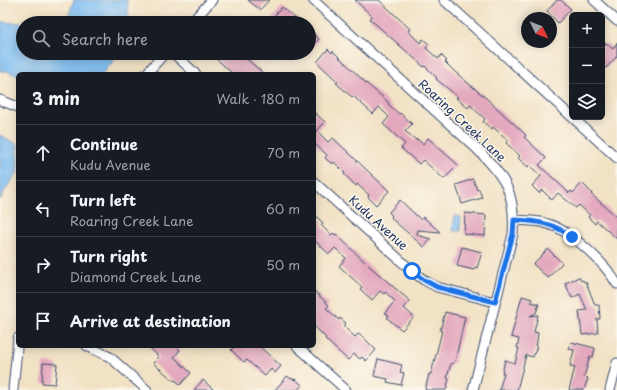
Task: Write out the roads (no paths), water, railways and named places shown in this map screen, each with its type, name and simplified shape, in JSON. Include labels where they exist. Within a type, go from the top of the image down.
[{"type":"street","points":[[198,16],[212,0]]},
{"type":"street","name":"Roaring Creek Lane","points":[[313,0],[494,166],[505,181],[510,193],[514,220],[513,234],[473,390]]},
{"type":"street","points":[[444,0],[569,114]]},
{"type":"street","points":[[594,0],[617,21]]},
{"type":"street","points":[[148,72],[158,60]]},
{"type":"street","points":[[181,60],[194,72]]},
{"type":"street","points":[[0,100],[16,106]]},
{"type":"street","points":[[575,120],[617,158]]},
{"type":"street","name":"Kudu Avenue","points":[[316,184],[412,271],[424,280],[437,287],[495,302]]},
{"type":"street","points":[[514,220],[547,223],[566,232],[598,259],[617,284]]},
{"type":"street","points":[[13,390],[17,348]]},
{"type":"street","points":[[91,348],[110,357],[147,390]]},
{"type":"street","points":[[299,348],[346,390]]},
{"type":"street","points":[[610,390],[617,363]]},
{"type":"water","points":[[74,0],[127,0],[128,16],[68,16]]},
{"type":"water","points":[[1,22],[16,23],[16,60],[114,60],[104,72],[16,72],[16,75],[7,71],[0,71]]},
{"type":"water","points":[[0,135],[16,144],[16,175],[0,200]]},
{"type":"water","points":[[454,216],[461,217],[460,231],[453,231]]}]
